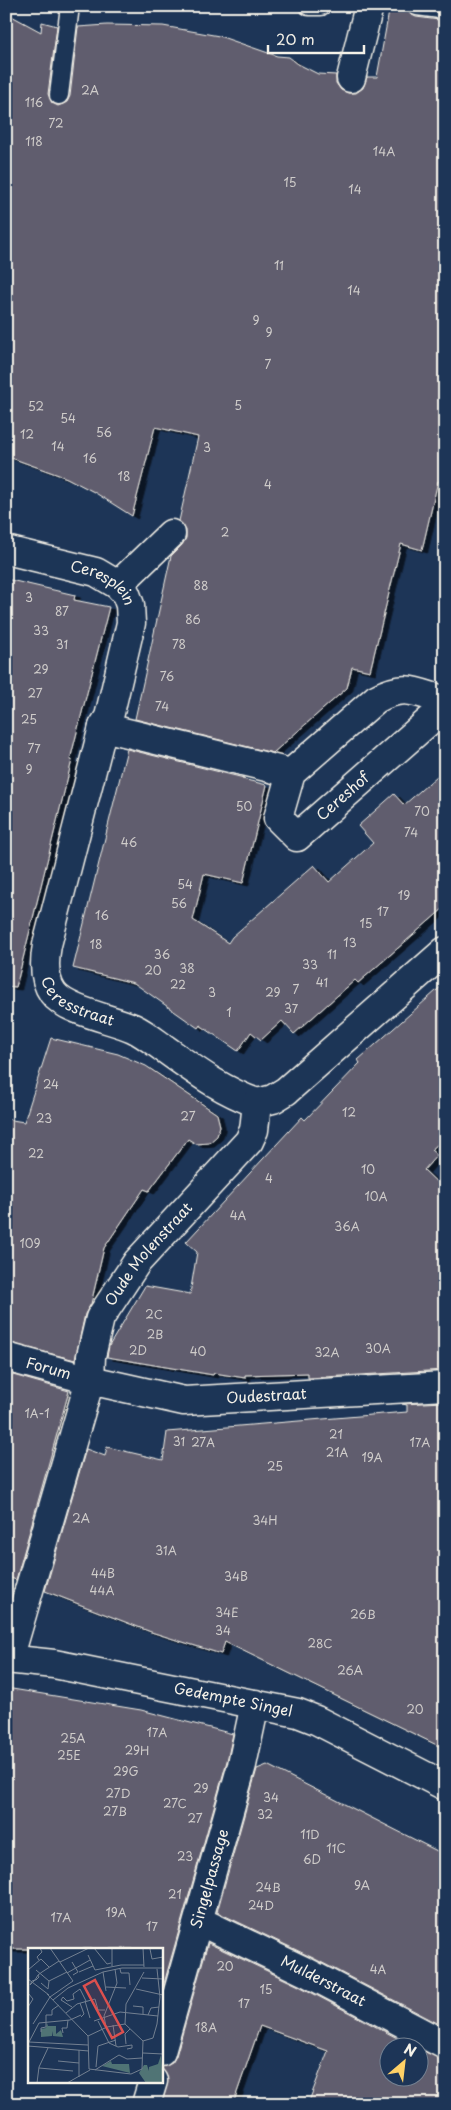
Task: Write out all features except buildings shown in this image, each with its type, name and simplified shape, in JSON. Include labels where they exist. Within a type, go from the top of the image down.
[{"type":"street","points":[[351,78],[369,6]]},
{"type":"street","points":[[118,585],[171,534]]},
{"type":"street","name":"Ceresplein","points":[[6,550],[96,572],[118,585],[126,594],[130,606],[131,623],[109,717],[103,727]]},
{"type":"street","points":[[103,727],[291,773],[376,699],[390,691],[408,690],[445,701]]},
{"type":"street","name":"Cereshof","points":[[291,773],[278,818],[297,837],[445,707]]},
{"type":"street","name":"Ceresstraat","points":[[103,727],[47,945],[45,965],[48,983],[54,995],[67,1003],[134,1028],[217,1085],[232,1094],[257,1103]]},
{"type":"street","points":[[257,1103],[273,1099],[286,1091],[445,951]]},
{"type":"street","name":"Oude Molenstraat","points":[[8,1659],[90,1380],[91,1356],[100,1318],[137,1262],[249,1141],[254,1130],[257,1103]]},
{"type":"street","name":"Forum","points":[[6,1357],[90,1380]]},
{"type":"street","name":"Oudestraat","points":[[90,1380],[184,1401],[445,1386]]},
{"type":"street","name":"Gedempte Singel","points":[[8,1659],[54,1664],[281,1709],[316,1720],[445,1786]]},
{"type":"street","name":"Singelpassage","points":[[162,2049],[242,1765],[255,1704]]},
{"type":"street","name":"Mulderstraat","points":[[199,1922],[306,1972],[445,2045]]},
{"type":"street","points":[[146,2104],[153,2082]]},
{"type":"lane","points":[[59,95],[70,6]]},
{"type":"lane","points":[[309,6],[321,6]]},
{"type":"lane","points":[[417,6],[440,8]]}]
